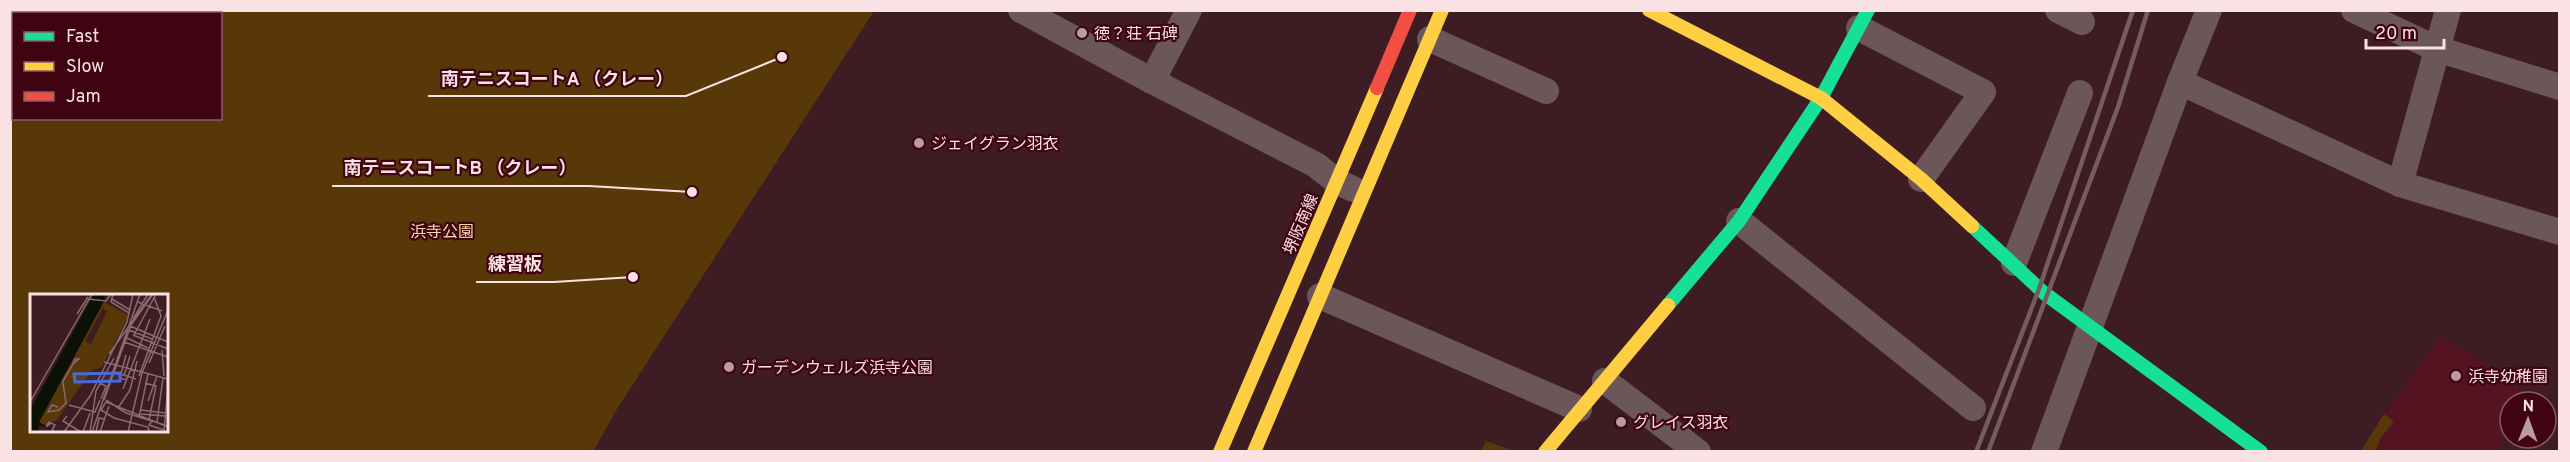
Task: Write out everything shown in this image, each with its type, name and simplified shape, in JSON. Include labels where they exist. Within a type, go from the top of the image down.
[{"type":"street","points":[[1021,10],[1152,81],[1316,165],[1336,181],[1363,194]]},
{"type":"street","points":[[1152,81],[1189,10]]},
{"type":"street","name":"堺阪南線","points":[[1220,452],[1410,10]]},
{"type":"street","points":[[1254,452],[1442,10]]},
{"type":"street","points":[[1649,10],[1821,98],[1921,179],[2014,263],[2039,290],[2261,452]]},
{"type":"street","points":[[2058,10],[2082,22]]},
{"type":"street","points":[[2044,452],[2180,82],[2209,10]]},
{"type":"street","points":[[2354,10],[2437,49],[2559,87]]},
{"type":"street","points":[[2400,184],[2448,10]]},
{"type":"street","points":[[1545,452],[1739,220],[1821,98],[1864,19],[1983,92],[1921,179]]},
{"type":"street","points":[[1430,39],[1546,91]]},
{"type":"street","points":[[2180,82],[2400,184],[2559,232]]},
{"type":"street","points":[[2014,263],[2080,93]]},
{"type":"street","points":[[1739,220],[1973,408]]},
{"type":"street","points":[[1320,296],[1580,409]]},
{"type":"street","points":[[1605,381],[1698,452]]},
{"type":"shaded area","name":"浜寺幼稚園","points":[[2440,336],[2471,354],[2520,390],[2498,390],[2498,448],[2496,451],[2361,452],[2384,414]]},
{"type":"green space","name":"浜寺公園","points":[[10,11],[874,11],[617,409],[593,452],[11,451]]},
{"type":"green space","points":[[2384,414],[2394,421],[2380,439],[2377,449],[2361,451]]},
{"type":"green space","points":[[1486,441],[1514,451],[1481,451]]},
{"type":"railway","points":[[1976,452],[2039,289],[2133,10]]},
{"type":"railway","points":[[1988,452],[2118,107],[2148,10]]},
{"type":"traffic: fast","points":[[1668,305],[1739,221],[1821,98],[1868,10]]},
{"type":"traffic: fast","points":[[1972,226],[2044,293],[2261,452]]},
{"type":"traffic: slow","points":[[1254,452],[1442,10]]},
{"type":"traffic: slow","points":[[1649,10],[1821,98],[1921,179],[1972,226]]},
{"type":"traffic: slow","points":[[1220,452],[1377,88]]},
{"type":"traffic: slow","points":[[1545,452],[1668,305]]},
{"type":"traffic: jam","points":[[1377,88],[1410,10]]},
{"type":"place","name":"徳？荘 石碑","points":[[1082,33]]},
{"type":"place","name":"南テニスコートA （クレー）","points":[[782,57]]},
{"type":"place","name":"ジェイグラン羽衣","points":[[919,143]]},
{"type":"place","name":"南テニスコートB （クレー）","points":[[692,192]]},
{"type":"place","name":"練習板","points":[[633,277]]},
{"type":"place","name":"ガーデンウェルズ浜寺公園","points":[[729,367]]},
{"type":"place","name":"浜寺幼稚園","points":[[2456,376]]},
{"type":"place","name":"グレイス羽衣","points":[[1621,422]]}]
